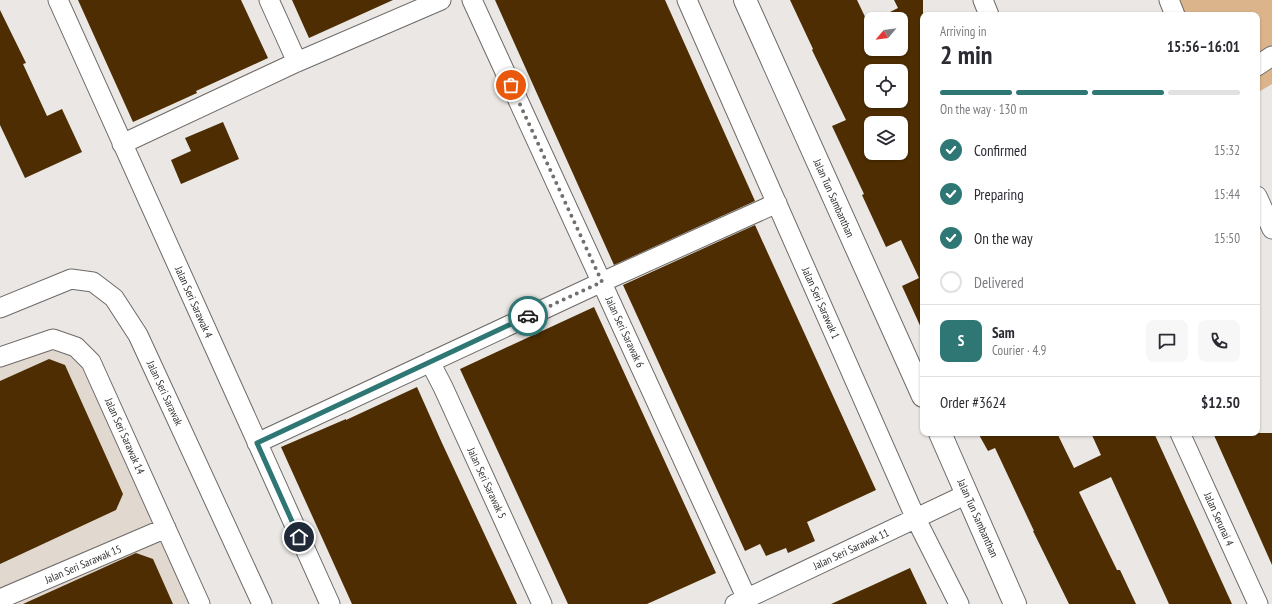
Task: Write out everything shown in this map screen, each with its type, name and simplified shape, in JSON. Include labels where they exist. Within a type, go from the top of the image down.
[{"type":"street","name":"Jalan Seri Sarawak 4","points":[[58,0],[330,604]]},
{"type":"street","points":[[269,0],[296,62]]},
{"type":"street","points":[[122,144],[296,62],[442,0]]},
{"type":"street","name":"Jalan Seri Sarawak 6","points":[[472,0],[602,282],[741,601]]},
{"type":"street","name":"Jalan Seri Sarawak 1","points":[[687,0],[916,518],[959,604]]},
{"type":"street","name":"Jalan Tun Sambanthan","points":[[745,0],[920,389]]},
{"type":"street","points":[[982,0],[988,12]]},
{"type":"street","points":[[1169,0],[1174,12]]},
{"type":"street","points":[[1260,64],[1272,56]]},
{"type":"street","points":[[257,443],[602,282],[777,203]]},
{"type":"street","points":[[1260,203],[1272,229]]},
{"type":"street","name":"Jalan Seri Sarawak","points":[[0,308],[71,279],[93,282],[114,298],[138,335],[262,604]]},
{"type":"street","name":"Jalan Seri Sarawak 14","points":[[0,358],[53,339],[76,347],[91,362],[200,604]]},
{"type":"street","name":"Jalan Seri Sarawak 5","points":[[430,362],[443,387],[542,604]]},
{"type":"street","name":"Jalan Tun Sambanthan","points":[[941,436],[1015,604]]},
{"type":"street","name":"Jalan Serunai 4","points":[[1181,436],[1258,604]]},
{"type":"street","name":"Jalan Seri Sarawak 11","points":[[741,601],[967,494]]},
{"type":"street","name":"Jalan Seri Sarawak 15","points":[[0,599],[166,528]]},
{"type":"shaded area","points":[[1176,0],[1272,0],[1272,84],[1260,91],[1260,12],[1182,12]]},
{"type":"shaded area","points":[[52,348],[68,352],[85,366],[191,604],[0,604],[0,367]]},
{"type":"building","points":[[78,0],[241,0],[268,58],[196,91],[197,93],[133,122]]},
{"type":"building","points":[[292,0],[393,0],[309,38]]},
{"type":"building","points":[[495,0],[665,0],[755,201],[614,265]]},
{"type":"building","points":[[790,0],[857,0],[864,15],[864,56],[908,56],[908,12],[890,12],[898,8],[894,0],[923,0],[923,12],[920,12],[920,325],[902,286],[919,278],[901,240],[886,247],[862,195],[864,194],[832,126],[846,120],[812,50],[813,49]]},
{"type":"building","points":[[0,10],[26,63],[23,64],[47,116],[62,109],[82,152],[25,178],[0,125]]},
{"type":"building","points":[[223,122],[239,159],[181,184],[171,160],[191,151],[185,138]]},
{"type":"building","points":[[755,225],[876,490],[807,522],[815,541],[788,553],[786,548],[766,556],[760,544],[745,551],[623,285]]},
{"type":"building","points":[[594,307],[716,573],[647,604],[568,604],[460,369]]},
{"type":"building","points":[[49,359],[65,365],[123,494],[116,510],[0,564],[0,381]]},
{"type":"building","points":[[417,387],[517,604],[352,604],[281,447],[346,420]]},
{"type":"building","points":[[1260,433],[1272,433],[1272,565],[1214,436],[1260,436]]},
{"type":"building","points":[[980,436],[1058,436],[1074,468],[1101,455],[1092,436],[1155,436],[1232,604],[1169,604],[1111,477],[1079,492],[1117,570],[1120,570],[1136,604],[1069,604],[1033,531],[995,448],[988,451]]},
{"type":"building","points":[[136,553],[153,559],[173,604],[23,604]]},
{"type":"building","points":[[910,568],[927,604],[831,604],[873,585]]},
{"type":"way so far","points":[[511,85],[602,282],[528,316]]},
{"type":"route","points":[[299,537],[257,443],[528,316]]}]
